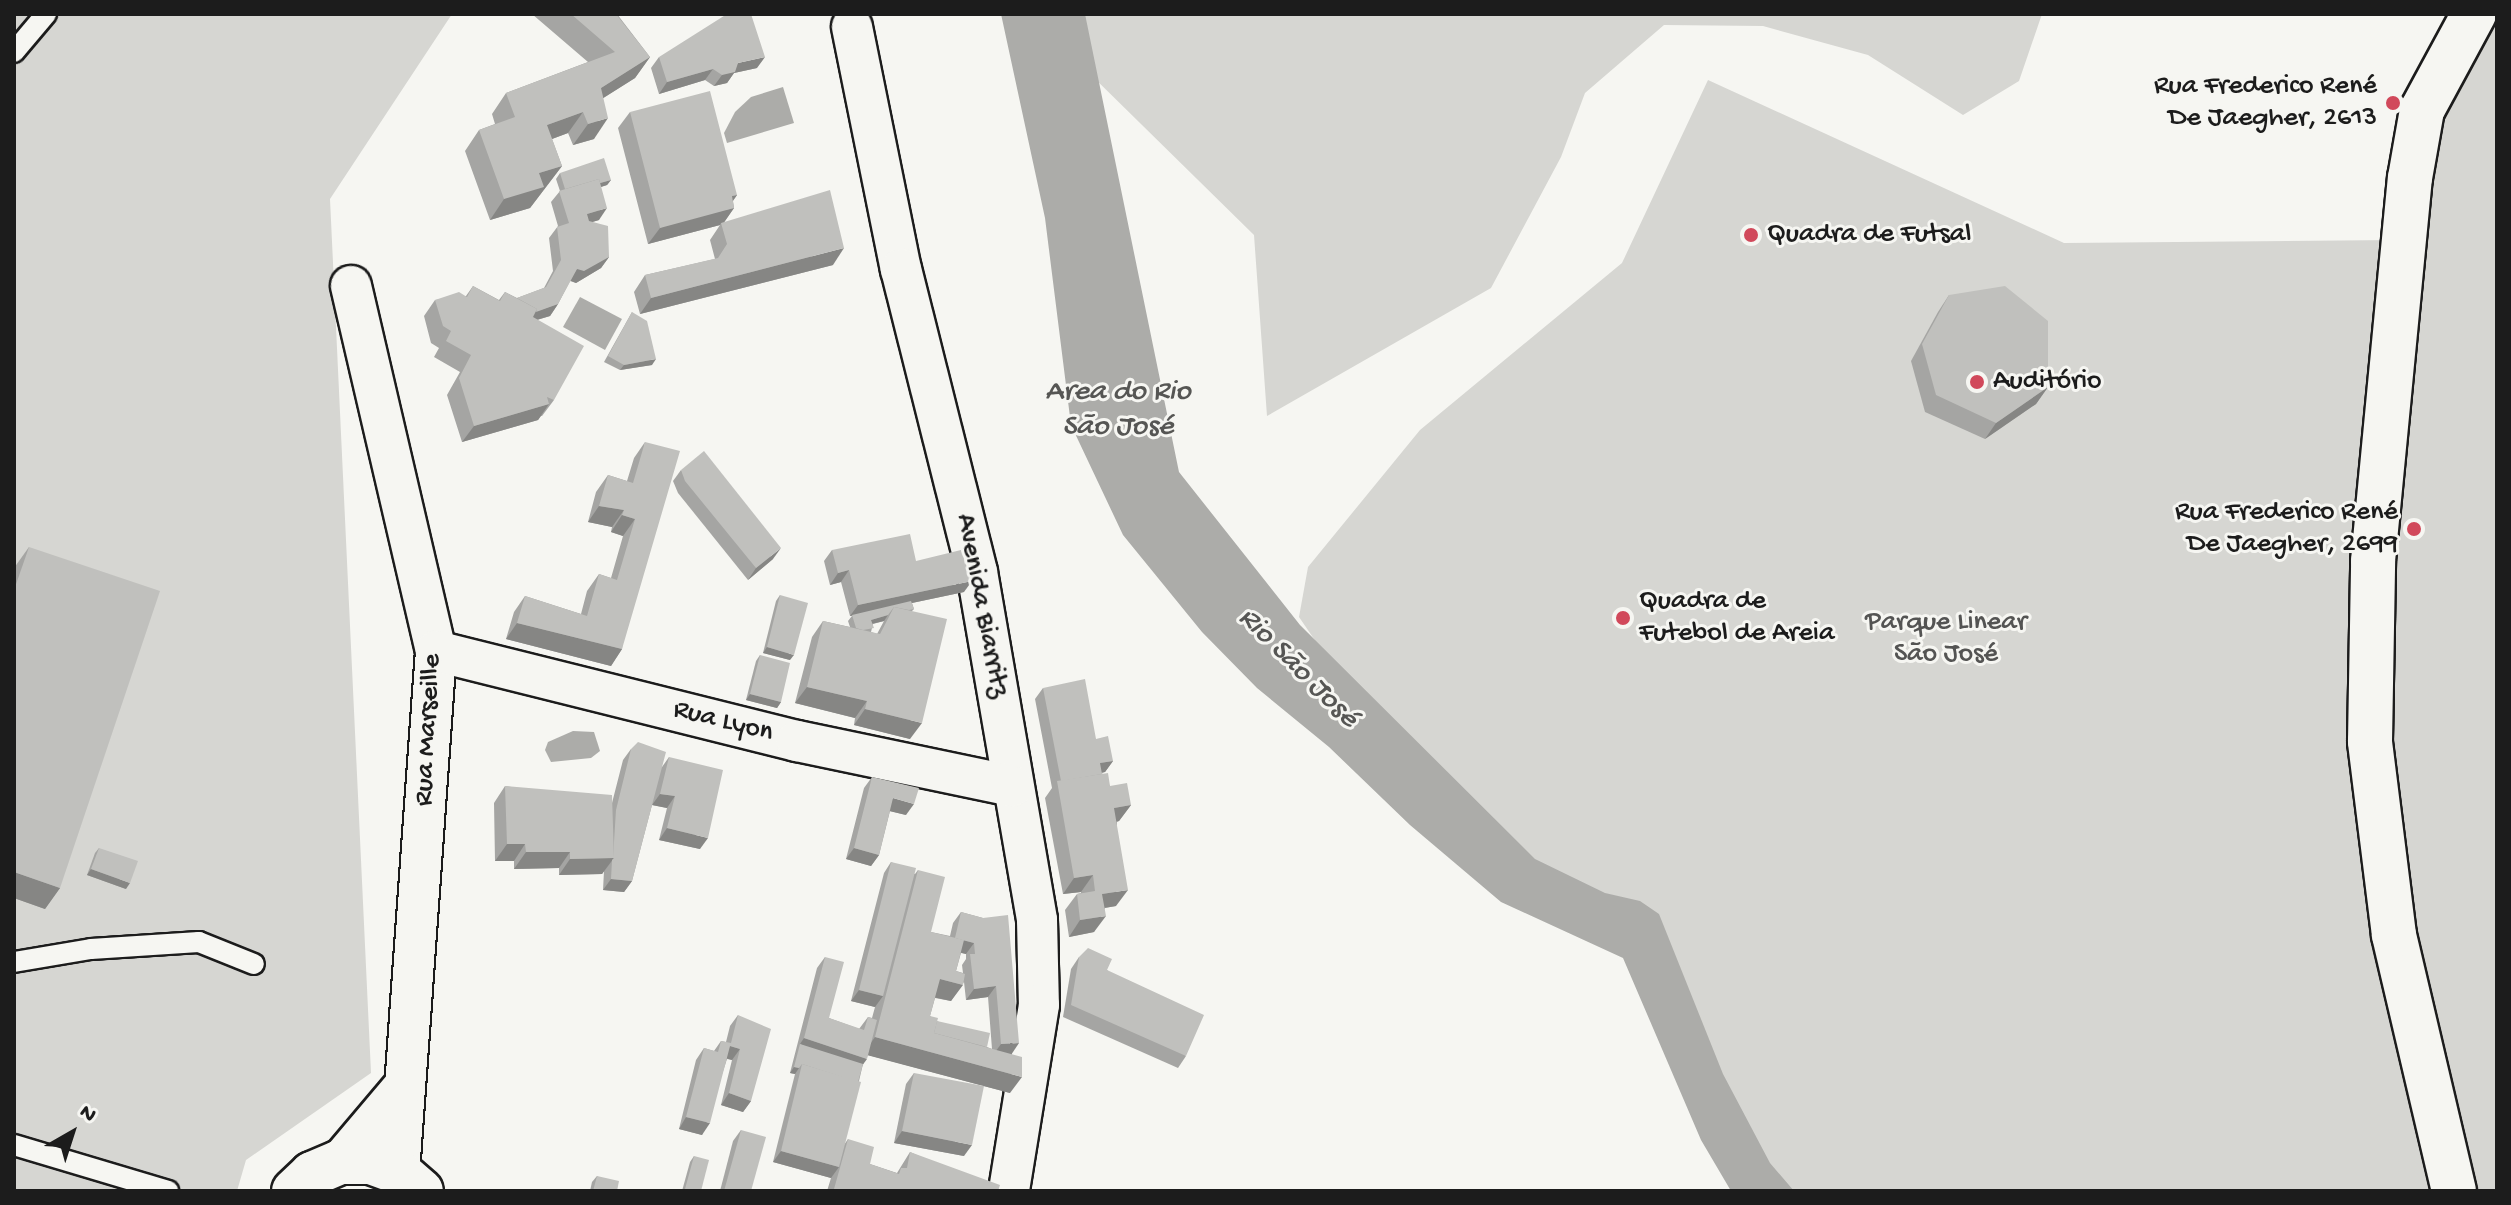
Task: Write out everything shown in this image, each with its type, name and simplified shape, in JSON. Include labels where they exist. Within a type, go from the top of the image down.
[{"type":"main road","points":[[2454,1191],[2394,935],[2370,741],[2373,561],[2410,178],[2422,110],[2470,16]]},
{"type":"main road","points":[[294,1191],[312,1174],[340,1162],[371,1162],[410,1182]]},
{"type":"street","name":"Avenida Biarritz","points":[[852,27],[901,269],[977,572],[1040,955],[1031,1073],[1009,1191]]},
{"type":"street","name":"Rua Marseille","points":[[351,286],[436,651],[404,1086],[410,1182]]},
{"type":"street","name":"Rua Lyon","points":[[436,651],[797,741],[1012,786]]},
{"type":"street","points":[[340,1162],[404,1086]]},
{"type":"lane","points":[[14,52],[46,14]]},
{"type":"lane","points":[[14,962],[91,949],[199,942],[254,964]]},
{"type":"lane","points":[[14,1145],[163,1190]]},
{"type":"green space","points":[[14,14],[452,14],[330,199],[371,1073],[246,1160],[237,1191],[14,1191]]},
{"type":"green space","points":[[1029,14],[2042,14],[2019,81],[1963,115],[1868,55],[1763,26],[1664,25],[1585,93],[1561,157],[1491,288],[1267,416],[1254,235]]},
{"type":"green space","points":[[2478,14],[2497,14],[2497,1191],[2471,1191],[2414,935],[2383,742],[2391,561],[2436,128]]},
{"type":"green space","name":"Parque Linear São José","points":[[1708,80],[2064,243],[2394,240],[2361,551],[2439,1191],[1767,1191],[1647,924],[1562,887],[1340,677],[1299,617],[1308,567],[1420,430],[1622,263]]},
{"type":"water","name":"Area do Rio São José","points":[[1001,14],[1085,14],[1179,472],[1300,625],[1535,859],[1605,893],[1640,901],[1659,914],[1723,1074],[1770,1163],[1794,1191],[1731,1191],[1701,1140],[1623,958],[1501,902],[1410,825],[1329,747],[1257,688],[1202,632],[1123,535],[1071,425],[1045,218]]},
{"type":"water","points":[[783,87],[794,123],[727,143],[724,133],[735,112],[751,97]]},
{"type":"water","points":[[580,297],[622,319],[605,350],[563,327]]},
{"type":"water","points":[[573,731],[594,732],[600,751],[591,758],[551,762],[545,750],[548,742]]},
{"type":"building","points":[[571,14],[616,14],[650,57],[601,88],[608,118],[588,124],[583,112],[547,125],[562,166],[539,173],[544,187],[504,199],[479,130],[515,117],[506,93],[615,52]]},
{"type":"building","points":[[727,14],[751,14],[765,57],[738,63],[735,72],[722,75],[713,69],[667,82],[659,57]]},
{"type":"building","points":[[710,91],[737,195],[732,196],[734,208],[660,228],[630,112]]},
{"type":"building","points":[[604,158],[611,180],[600,183],[599,179],[565,189],[560,173]]},
{"type":"building","points":[[599,179],[607,208],[587,214],[589,221],[608,226],[609,257],[584,271],[577,269],[558,304],[536,312],[537,309],[517,298],[546,287],[561,260],[557,227],[569,223],[559,191]]},
{"type":"building","points":[[830,190],[844,248],[651,298],[645,275],[718,258],[727,244],[721,223]]},
{"type":"building","points":[[473,286],[500,301],[505,292],[537,309],[533,317],[584,346],[554,400],[547,397],[549,404],[474,426],[459,378],[471,355],[446,341],[451,331],[443,326],[435,300],[459,292],[467,297]]},
{"type":"building","name":"Auditório","points":[[2005,286],[2048,321],[2048,387],[1996,423],[1936,395],[1922,344],[1949,295]]},
{"type":"building","points":[[632,312],[647,321],[656,359],[624,365],[608,356]]},
{"type":"building","points":[[645,442],[680,451],[622,649],[517,623],[525,596],[587,616],[599,574],[617,580],[635,519],[622,515],[624,510],[599,506],[608,475],[633,483]]},
{"type":"building","points":[[704,451],[781,548],[756,568],[685,481],[681,470]]},
{"type":"building","points":[[910,534],[916,561],[961,550],[972,581],[858,605],[849,570],[838,573],[832,550]]},
{"type":"building","points":[[29,547],[160,591],[60,888],[14,872],[14,590]]},
{"type":"building","points":[[780,595],[808,603],[794,655],[767,647]]},
{"type":"building","points":[[911,601],[914,609],[894,607],[888,615],[871,620],[874,628],[856,628],[852,615]]},
{"type":"building","points":[[894,607],[947,619],[922,723],[865,709],[867,701],[807,687],[823,621],[880,634]]},
{"type":"building","points":[[760,655],[790,663],[781,702],[750,694]]},
{"type":"building","points":[[1085,679],[1096,739],[1108,736],[1113,761],[1100,763],[1102,774],[1061,781],[1043,688]]},
{"type":"building","points":[[638,742],[666,752],[632,881],[611,879],[616,810],[631,749]]},
{"type":"building","points":[[669,757],[723,770],[708,838],[667,828],[675,796],[660,794]]},
{"type":"building","points":[[1108,773],[1110,786],[1127,783],[1131,805],[1114,808],[1128,890],[1102,894],[1106,916],[1080,920],[1077,894],[1095,891],[1093,875],[1074,878],[1057,781]]},
{"type":"building","points":[[872,777],[919,788],[914,804],[893,798],[879,855],[854,848]]},
{"type":"building","points":[[505,786],[612,795],[614,858],[570,859],[570,852],[526,852],[525,844],[507,844]]},
{"type":"building","points":[[99,848],[138,861],[130,883],[91,869]]},
{"type":"building","points":[[891,862],[916,868],[883,996],[859,990]]},
{"type":"building","points":[[918,870],[945,877],[931,932],[964,940],[956,971],[965,974],[963,985],[940,979],[930,1016],[938,1018],[934,1033],[1022,1057],[1022,1077],[875,1037]]},
{"type":"building","points":[[961,912],[983,918],[1008,915],[1019,1043],[1001,1044],[996,986],[974,989],[970,954],[975,954],[974,943],[955,938]]},
{"type":"building","points":[[1088,948],[1112,959],[1107,970],[1204,1015],[1186,1056],[1071,1005],[1079,957]]},
{"type":"building","points":[[825,957],[844,962],[829,1018],[864,1030],[868,1017],[877,1020],[867,1059],[804,1038]]},
{"type":"building","points":[[738,1015],[771,1029],[751,1101],[729,1093],[740,1049],[730,1046],[710,1123],[686,1117],[704,1048],[718,1052],[721,1041],[731,1043]]},
{"type":"building","points":[[937,1021],[990,1033],[987,1047],[934,1033]]},
{"type":"building","points":[[800,1044],[863,1064],[858,1082],[802,1064],[799,1068],[794,1067]]},
{"type":"building","points":[[802,1064],[861,1082],[839,1167],[781,1151]]},
{"type":"building","points":[[914,1073],[984,1086],[972,1145],[902,1131]]},
{"type":"building","points":[[741,1130],[766,1137],[751,1191],[724,1191]]},
{"type":"building","points":[[848,1139],[874,1147],[870,1164],[899,1174],[901,1168],[907,1168],[910,1152],[1000,1185],[998,1191],[839,1191],[834,1189]]},
{"type":"building","points":[[694,1156],[709,1160],[701,1191],[685,1189]]},
{"type":"building","points":[[597,1176],[619,1181],[617,1191],[593,1191]]},
{"type":"place","name":"Rua Frederico René De Jaegher, 2613","points":[[2393,103]]},
{"type":"place","name":"Quadra de Futsal","points":[[1751,235]]},
{"type":"place","name":"Auditório","points":[[1977,382]]},
{"type":"place","name":"Rua Frederico René De Jaegher, 2699","points":[[2414,529]]},
{"type":"place","name":"Quadra de Futebol de Areia","points":[[1623,618]]},
{"type":"water label","name":"Rio São José","points":[[1297,669]]}]
